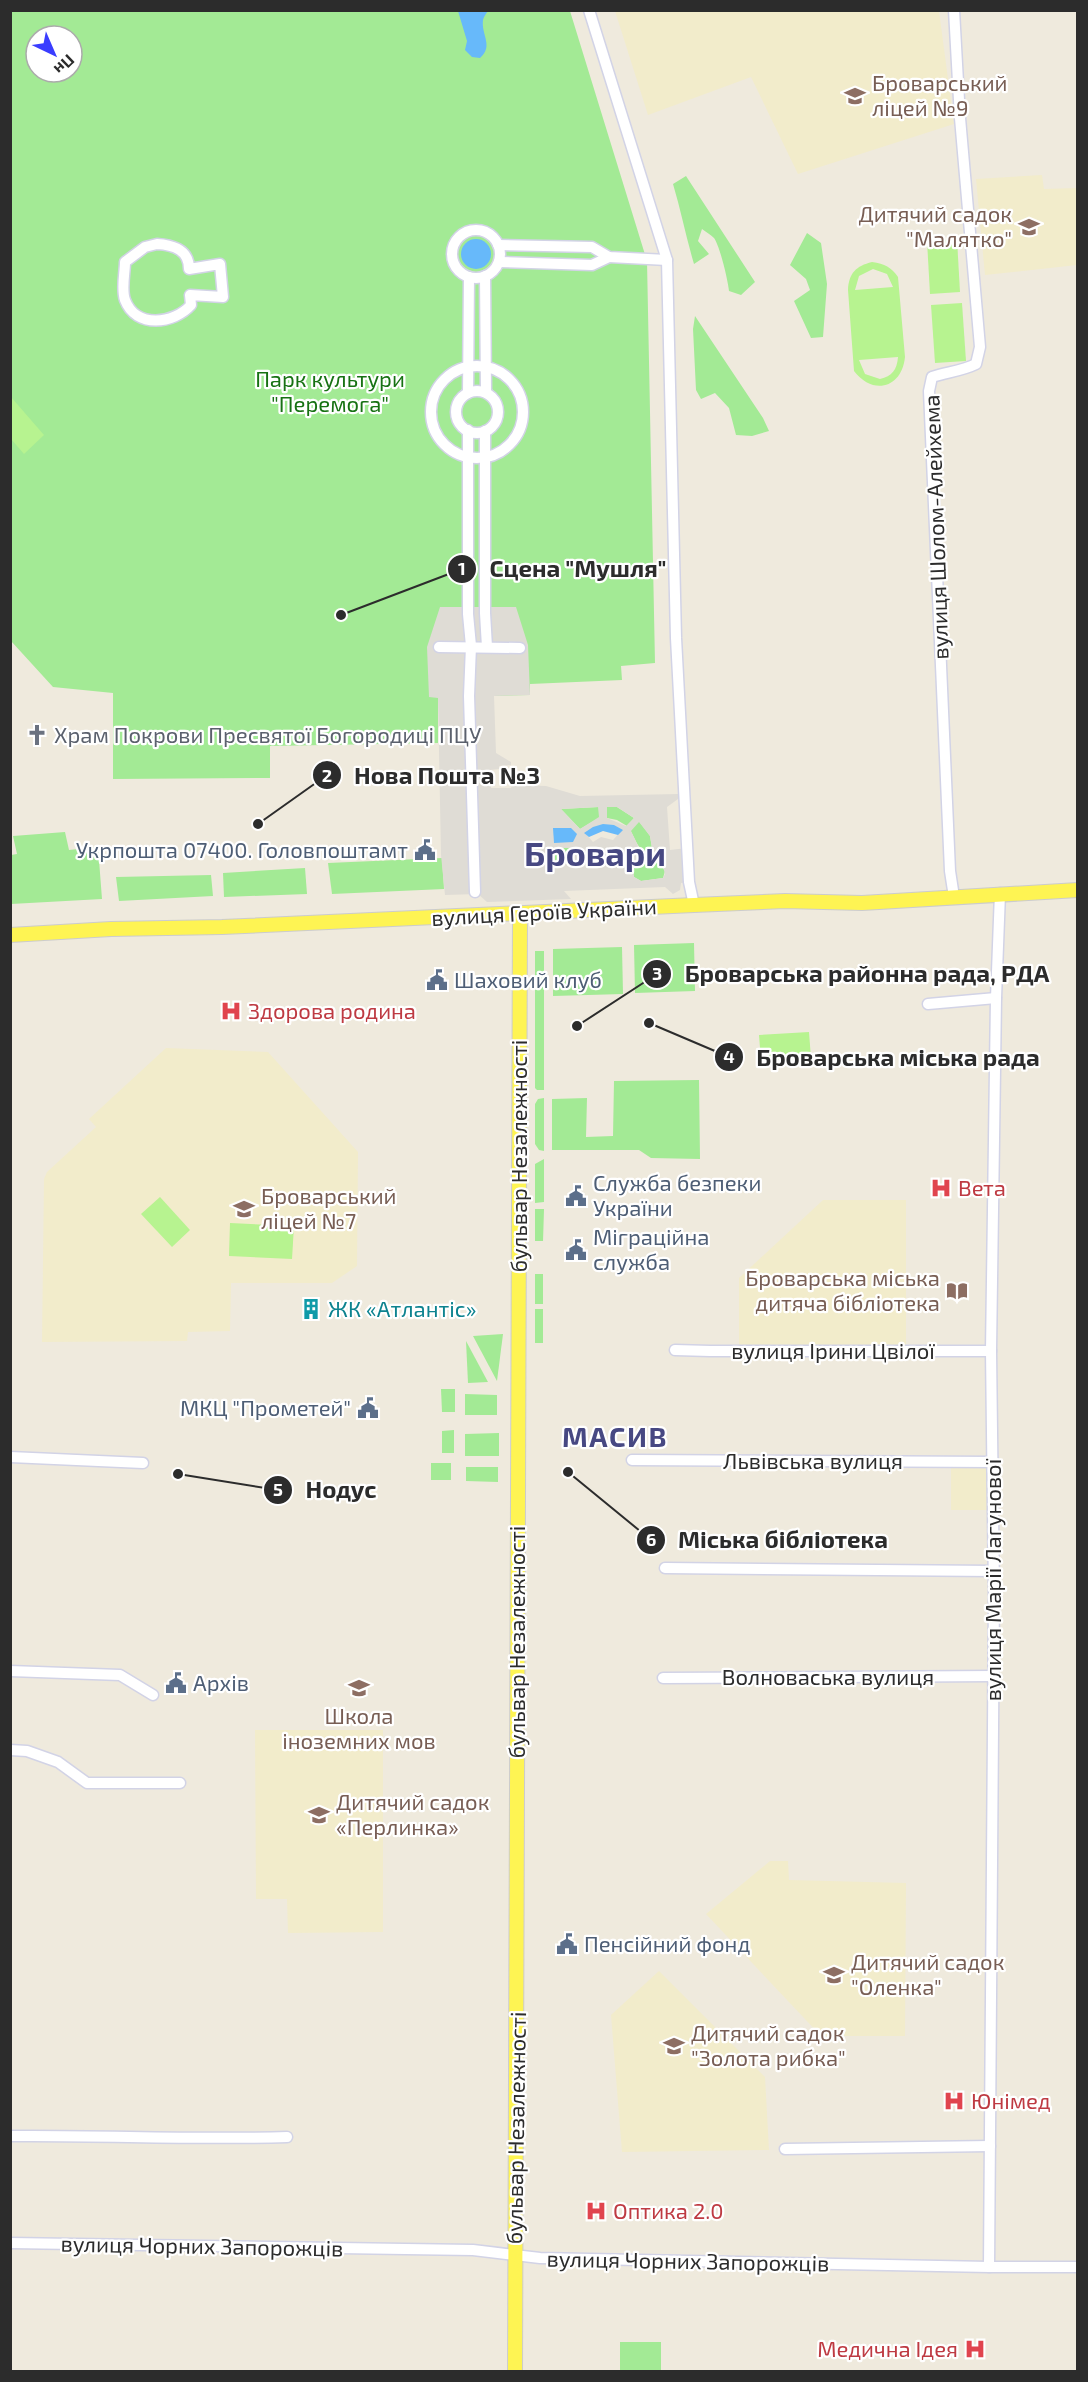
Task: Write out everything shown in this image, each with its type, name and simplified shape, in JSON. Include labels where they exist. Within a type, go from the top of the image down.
[{"type":"main road","name":"вулиця Героїв України","points":[[10,935],[111,928],[196,928],[785,901],[862,903],[1077,890]]},
{"type":"main road","name":"бульвар Незалежності","points":[[515,2372],[520,913]]},
{"type":"street","points":[[589,10],[667,260],[676,638],[689,882],[694,905]]},
{"type":"street","name":"вулиця Шолом-Алейхема","points":[[954,10],[960,118],[980,347],[976,364],[963,370],[932,377],[929,391],[950,871],[954,897]]},
{"type":"street","points":[[479,231],[489,234],[498,245],[500,254],[498,262],[495,268],[485,276],[469,277],[460,272],[454,262],[453,250],[458,239],[467,232],[479,231]]},
{"type":"street","points":[[163,244],[182,250],[189,260],[189,268],[220,264],[223,297],[190,295],[191,305],[186,311],[167,321],[142,318],[128,306],[124,297],[125,262],[134,254],[145,247],[163,244]]},
{"type":"street","points":[[498,245],[592,248],[609,257],[667,260]]},
{"type":"street","points":[[498,262],[592,265],[609,257]]},
{"type":"street","points":[[485,276],[486,392]]},
{"type":"street","points":[[468,393],[469,277]]},
{"type":"street","points":[[468,366],[485,366],[501,372],[513,382],[520,395],[523,410],[521,425],[514,439],[503,450],[485,457],[468,457],[453,452],[441,441],[433,427],[430,411],[434,395],[442,381],[455,371],[468,366]]},
{"type":"street","points":[[486,392],[496,402],[498,413],[494,423],[485,431],[477,433],[468,430],[459,422],[456,413],[460,400],[468,393],[486,392]]},
{"type":"street","points":[[468,430],[468,614],[471,646],[469,696],[475,892]]},
{"type":"street","points":[[485,431],[487,647]]},
{"type":"street","points":[[439,647],[520,648]]},
{"type":"street","name":"вулиця Марії Лагунової","points":[[989,2267],[994,1676],[994,1462],[991,1351],[996,998],[1000,893]]},
{"type":"street","points":[[928,1004],[996,998]]},
{"type":"street","name":"вулиця Ірини Цвілої","points":[[675,1350],[710,1352],[991,1351]]},
{"type":"street","points":[[10,1457],[143,1463]]},
{"type":"street","name":"Львівська вулиця","points":[[632,1460],[994,1462]]},
{"type":"street","points":[[665,1568],[994,1571]]},
{"type":"street","points":[[10,1671],[120,1674],[153,1695]]},
{"type":"street","name":"Волноваська вулиця","points":[[663,1678],[994,1676]]},
{"type":"street","points":[[10,1750],[27,1750],[58,1762],[87,1783],[180,1783]]},
{"type":"street","points":[[10,2136],[89,2135],[229,2139],[287,2137]]},
{"type":"street","points":[[784,2149],[990,2146]]},
{"type":"street","name":"вулиця Чорних Запорожців","points":[[10,2243],[473,2250],[515,2256],[1077,2267]]},
{"type":"shaded area","name":"Броварський ліцей №9","points":[[615,11],[939,11],[954,124],[798,174],[751,77],[648,115]]},
{"type":"shaded area","name":"Дитячий садок \"Малятко\"","points":[[1042,175],[1044,189],[1077,188],[1077,265],[985,275],[976,179]]},
{"type":"shaded area","points":[[440,607],[516,607],[528,645],[530,695],[494,696],[496,753],[511,762],[511,765],[499,766],[499,769],[490,770],[491,788],[511,788],[512,785],[546,786],[580,796],[678,794],[678,799],[667,807],[670,850],[687,848],[689,882],[681,883],[680,890],[673,894],[665,887],[564,891],[571,899],[487,902],[478,894],[445,895],[441,855],[438,698],[429,697],[427,647]],"holes":[[[598,807],[599,817],[580,829],[561,809]],[[607,807],[617,807],[634,818],[626,826],[607,818]],[[639,822],[650,836],[653,854],[648,854],[639,848],[631,831]],[[614,825],[622,830],[613,840],[601,837],[593,842],[585,833]],[[555,848],[572,848],[573,863],[555,864]],[[644,856],[655,860],[663,867],[665,874],[663,878],[641,881],[634,877],[632,867]]]},
{"type":"shaded area","name":"Броварський ліцей №7","points":[[166,1048],[268,1052],[358,1152],[357,1266],[332,1283],[231,1283],[230,1331],[188,1332],[187,1341],[42,1342],[44,1179],[47,1172],[96,1127],[89,1119]]},
{"type":"shaded area","points":[[823,1200],[906,1200],[906,1348],[739,1348],[739,1278]]},
{"type":"shaded area","points":[[951,1467],[989,1467],[989,1510],[951,1510]]},
{"type":"shaded area","name":"Дитячий садок «Перлинка»","points":[[255,1730],[383,1730],[383,1932],[288,1933],[287,1899],[256,1899]]},
{"type":"shaded area","name":"Дитячий садок \"Оленка\"","points":[[770,1861],[788,1861],[789,1880],[906,1883],[905,2036],[821,2036],[706,1914]]},
{"type":"shaded area","name":"Дитячий садок \"Золота рибка\"","points":[[659,1971],[765,2077],[769,2150],[622,2152],[611,2015]]},
{"type":"green space","name":"Парк культури \"Перемога\"","points":[[10,11],[570,11],[647,261],[655,663],[621,666],[622,680],[530,684],[530,695],[438,697],[438,743],[270,746],[270,778],[113,779],[113,693],[53,687],[11,641]]},
{"type":"green space","points":[[686,176],[755,282],[741,295],[729,291],[716,242],[702,229],[698,241],[709,254],[694,264],[673,184]]},
{"type":"green space","points":[[807,233],[821,243],[827,284],[823,337],[811,338],[794,301],[810,290],[806,279],[790,265]]},
{"type":"green space","points":[[957,239],[960,292],[930,294],[927,241]]},
{"type":"green space","points":[[872,262],[884,265],[898,277],[905,357],[903,368],[898,376],[886,385],[870,384],[854,371],[848,290],[854,271]],"holes":[[[873,269],[887,274],[893,287],[855,290],[859,276]],[[898,357],[893,372],[880,379],[865,374],[859,360]]]},
{"type":"green space","points":[[962,303],[966,361],[935,363],[931,305]]},
{"type":"green space","points":[[695,316],[763,418],[769,431],[752,436],[736,435],[729,408],[715,393],[701,399],[696,390],[693,329]]},
{"type":"green space","points":[[11,397],[44,435],[24,454],[11,439]]},
{"type":"green space","points":[[607,806],[617,807],[634,818],[627,826],[617,820],[607,818]]},
{"type":"green space","points":[[599,807],[599,818],[580,829],[561,809]]},
{"type":"green space","points":[[639,821],[650,836],[653,854],[641,849],[630,830]]},
{"type":"green space","points":[[65,832],[69,850],[98,847],[102,899],[11,904],[11,855],[17,854],[13,836]]},
{"type":"green space","points":[[554,848],[573,848],[573,863],[555,864]]},
{"type":"green space","points":[[642,857],[652,858],[661,865],[665,871],[663,878],[641,881],[634,877],[632,867]]},
{"type":"green space","points":[[442,858],[444,889],[332,894],[328,863]]},
{"type":"green space","points":[[305,868],[307,894],[224,897],[223,873]]},
{"type":"green space","points":[[211,875],[213,896],[119,901],[116,877]]},
{"type":"green space","points":[[694,943],[695,991],[635,993],[634,945]]},
{"type":"green space","points":[[622,947],[623,994],[553,996],[553,949]]},
{"type":"green space","points":[[535,951],[544,951],[544,1090],[535,1088]]},
{"type":"green space","points":[[809,1032],[811,1058],[761,1061],[759,1035]]},
{"type":"green space","points":[[699,1080],[700,1159],[651,1158],[639,1150],[552,1150],[552,1099],[587,1098],[586,1137],[613,1136],[614,1081]]},
{"type":"green space","points":[[544,1098],[544,1151],[539,1150],[535,1144],[535,1104],[538,1099]]},
{"type":"green space","points":[[544,1159],[544,1202],[535,1203],[535,1164]]},
{"type":"green space","points":[[160,1197],[190,1230],[172,1247],[141,1214]]},
{"type":"green space","points":[[535,1209],[544,1209],[543,1241],[535,1241]]},
{"type":"green space","points":[[230,1223],[294,1226],[292,1259],[229,1256]]},
{"type":"green space","points":[[535,1274],[543,1274],[543,1304],[535,1304]]},
{"type":"green space","points":[[535,1309],[543,1309],[543,1343],[535,1343]]},
{"type":"green space","points":[[503,1334],[497,1381],[473,1336]]},
{"type":"green space","points":[[466,1341],[488,1382],[468,1383]]},
{"type":"green space","points":[[441,1389],[455,1389],[455,1412],[442,1412]]},
{"type":"green space","points":[[465,1394],[497,1395],[497,1415],[465,1415]]},
{"type":"green space","points":[[454,1430],[454,1453],[442,1453],[442,1431]]},
{"type":"green space","points":[[499,1433],[499,1456],[465,1456],[465,1434]]},
{"type":"green space","points":[[431,1463],[451,1463],[451,1480],[431,1480]]},
{"type":"green space","points":[[466,1467],[498,1467],[498,1482],[466,1481]]},
{"type":"green space","points":[[620,2342],[661,2342],[661,2371],[620,2371]]},
{"type":"water","points":[[458,11],[488,11],[483,20],[487,45],[480,58],[472,57],[465,50],[467,41]]},
{"type":"water","points":[[476,239],[487,243],[491,254],[487,265],[476,269],[465,265],[461,254],[465,243]]},
{"type":"water","points":[[603,824],[614,825],[623,830],[618,835],[603,831],[589,837],[584,833],[593,827]]},
{"type":"water","points":[[553,828],[571,828],[577,834],[573,842],[554,843]]},
{"type":"place","name":"Броварський ліцей №9","points":[[855,96]]},
{"type":"place","name":"Дитячий садок \"Малятко\"","points":[[1029,227]]},
{"type":"place","name":"Сцена \"Мушля\"","points":[[341,615]]},
{"type":"place","name":"Храм Покрови Пресвятої Богородиці ПЦУ","points":[[37,735]]},
{"type":"place","name":"Нова Пошта №3","points":[[258,824]]},
{"type":"place","name":"Укрпошта 07400. Головпоштамт","points":[[425,850]]},
{"type":"place","name":"Шаховий клуб","points":[[437,980]]},
{"type":"place","name":"Здорова родина","points":[[231,1011]]},
{"type":"place","name":"Броварська міська рада","points":[[649,1023]]},
{"type":"place","name":"Броварська районна рада, РДА","points":[[577,1026]]},
{"type":"place","name":"Вета","points":[[941,1188]]},
{"type":"place","name":"Служба безпеки України","points":[[576,1196]]},
{"type":"place","name":"Броварський ліцей №7","points":[[244,1209]]},
{"type":"place","name":"Міграційна служба","points":[[576,1250]]},
{"type":"place","name":"Броварська міська дитяча бібліотека","points":[[957,1291]]},
{"type":"place","name":"ЖК «Атлантіс»","points":[[311,1309]]},
{"type":"place","name":"МКЦ \"Прометей\"","points":[[368,1408]]},
{"type":"place","name":"Міська бібліотека","points":[[568,1472]]},
{"type":"place","name":"Нодус","points":[[178,1474]]},
{"type":"place","name":"Архів","points":[[176,1683]]},
{"type":"place","name":"Школа іноземних мов","points":[[359,1688]]},
{"type":"place","name":"Дитячий садок «Перлинка»","points":[[319,1815]]},
{"type":"place","name":"Пенсійний фонд","points":[[567,1944]]},
{"type":"place","name":"Дитячий садок \"Оленка\"","points":[[834,1975]]},
{"type":"place","name":"Дитячий садок \"Золота рибка\"","points":[[674,2046]]},
{"type":"place","name":"Юнімед","points":[[954,2101]]},
{"type":"place","name":"Оптика 2.0","points":[[596,2211]]},
{"type":"place","name":"Медична Ідея","points":[[975,2349]]},
{"type":"district","name":"Бровари","points":[[595,854]]},
{"type":"district","name":"МАСИВ","points":[[615,1437]]}]
